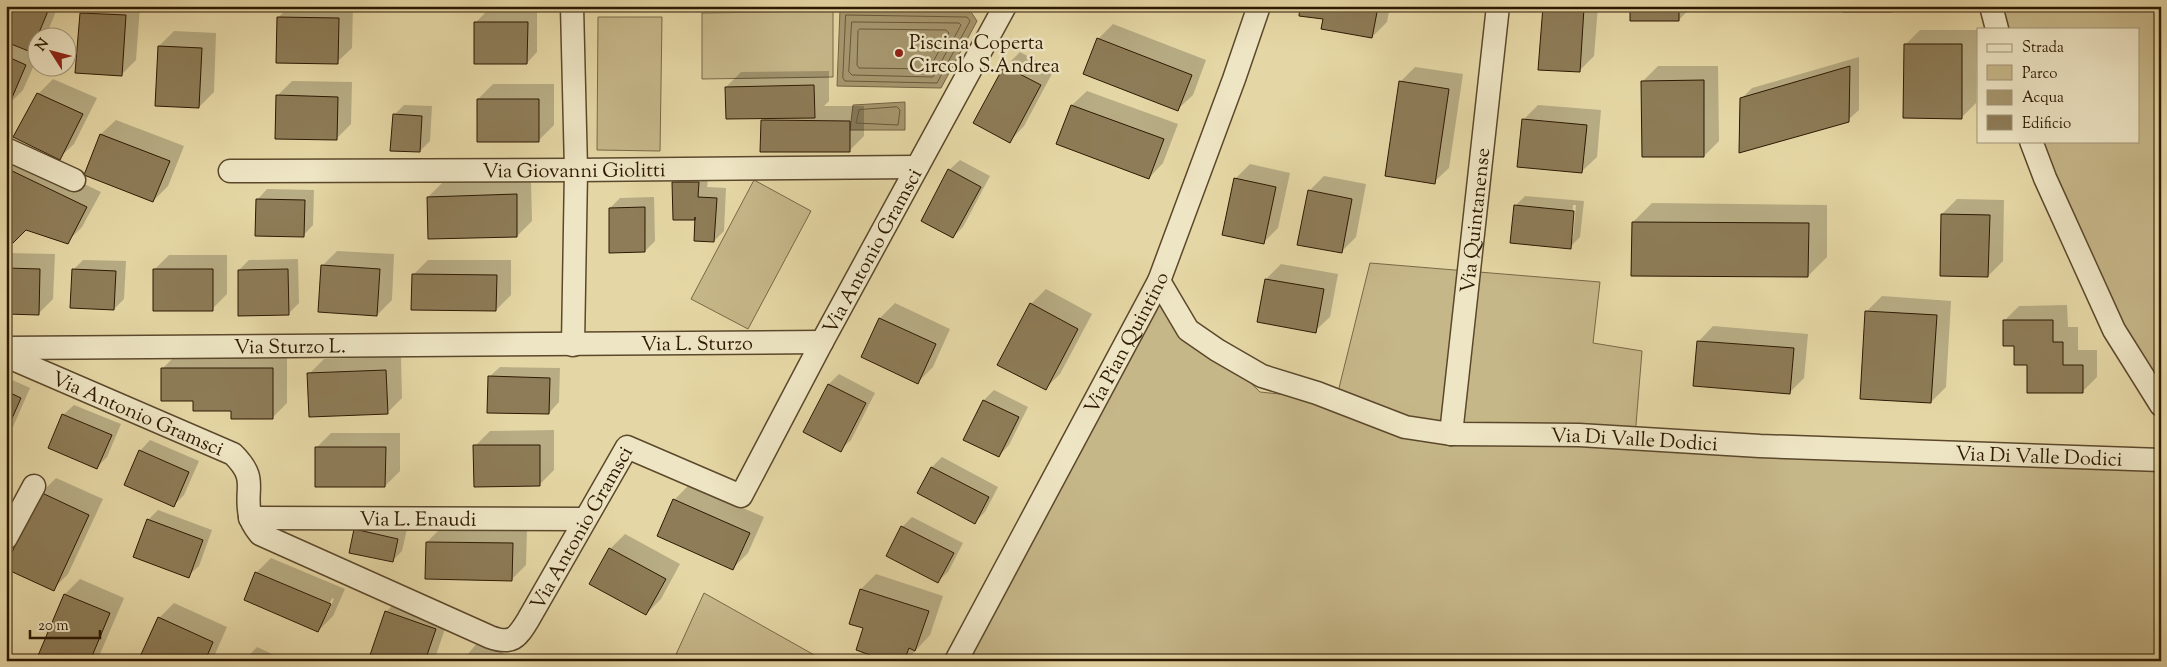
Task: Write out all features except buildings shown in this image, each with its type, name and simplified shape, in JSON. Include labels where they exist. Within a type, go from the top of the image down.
[{"type":"street","points":[[572,6],[576,170],[573,345]]},
{"type":"street","name":"Via Antonio Gramsci","points":[[6,356],[233,454],[244,465],[249,477],[250,518],[260,534],[490,637],[508,641],[516,637],[522,630],[627,447],[741,496],[822,342],[1005,6]]},
{"type":"street","name":"Via Pian Quintino","points":[[956,661],[1158,281],[1234,79],[1259,6]]},
{"type":"street","name":"Via Quintanense","points":[[1451,434],[1498,6]]},
{"type":"street","points":[[1991,6],[1996,28]]},
{"type":"street","points":[[2031,142],[2045,178],[2114,330],[2161,405]]},
{"type":"street","points":[[6,149],[74,180]]},
{"type":"street","name":"Via Giovanni Giolitti","points":[[230,171],[917,167]]},
{"type":"street","name":"Via Di Valle Dodici","points":[[1158,281],[1188,330],[1217,350],[1262,376],[1317,393],[1405,427],[1451,434],[1579,435],[1760,446],[2161,460]]},
{"type":"street","name":"Via L. Sturzo","points":[[573,345],[822,342]]},
{"type":"street","name":"Via Sturzo L.","points":[[6,348],[573,345]]},
{"type":"street","points":[[6,538],[34,486]]},
{"type":"street","name":"Via L. Enaudi","points":[[250,518],[584,519]]},
{"type":"green space","points":[[1996,6],[2161,6],[2161,408],[2034,142],[2140,142],[2140,28],[2000,28]]},
{"type":"green space","points":[[833,11],[833,77],[702,79],[702,13]]},
{"type":"green space","points":[[598,17],[662,17],[660,151],[597,150]]},
{"type":"green space","points":[[754,180],[811,211],[748,329],[691,299]]},
{"type":"green space","points":[[1370,263],[1600,282],[1593,343],[1642,351],[1635,437],[2161,460],[2161,661],[956,661],[1159,281],[1217,350],[1260,392],[1336,400]]},
{"type":"green space","points":[[704,593],[825,661],[673,661]]},
{"type":"water","name":"Piscina Coperta Circolo S.Andrea","points":[[840,10],[971,12],[977,21],[941,88],[837,86]]},
{"type":"water","points":[[905,102],[905,130],[850,130],[853,105]]},
{"type":"place","name":"Piscina Coperta Circolo S.Andrea","points":[[899,53]]}]
